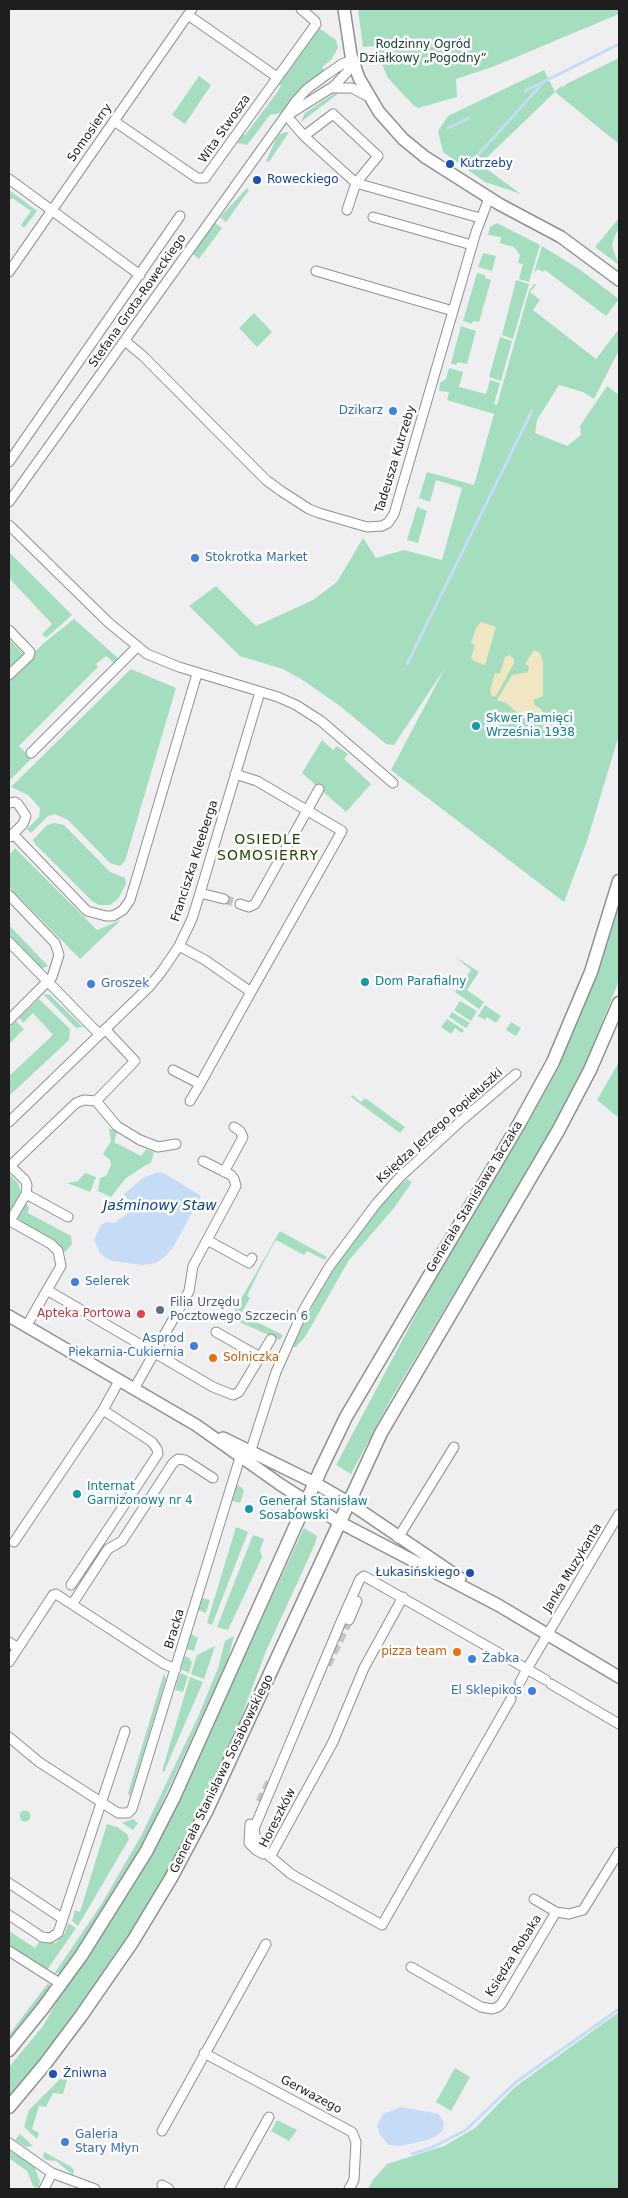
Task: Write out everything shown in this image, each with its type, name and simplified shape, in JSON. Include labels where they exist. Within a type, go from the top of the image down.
[{"type":"main road","name":"Generała Stanisława Taczaka","points":[[306,1502],[356,1399],[514,1132],[553,1062],[591,972],[619,881]]},
{"type":"main road","points":[[339,1522],[381,1433],[408,1383],[569,1111],[594,1062],[619,1003]]},
{"type":"main road","points":[[9,2050],[61,1984],[106,1918],[150,1844],[174,1797],[306,1502]]},
{"type":"main road","name":"Generała Stanisława Sosabowskiego","points":[[9,2107],[45,2064],[81,2016],[160,1899],[206,1812],[339,1522]]},
{"type":"street","name":"Wita Stwosza","points":[[114,121],[197,178],[205,178],[316,24],[301,9]]},
{"type":"street","points":[[344,9],[352,60],[362,84],[391,127],[409,144],[489,198],[561,237],[619,280]]},
{"type":"street","points":[[190,12],[277,77]]},
{"type":"street","name":"Somosierry","points":[[9,272],[190,12]]},
{"type":"street","name":"Stefana Grota-Roweckiego","points":[[286,115],[332,88],[348,71],[352,60]]},
{"type":"street","name":"Stefana Grota-Roweckiego","points":[[9,502],[286,115],[307,89],[338,66],[352,60]]},
{"type":"street","points":[[332,88],[355,89],[365,94],[372,101]]},
{"type":"street","points":[[304,136],[333,114],[378,156],[356,183],[347,210]]},
{"type":"street","points":[[286,115],[304,136],[356,183],[480,218]]},
{"type":"street","name":"Stefana Grota-Roweckiego","points":[[9,179],[50,211],[140,275]]},
{"type":"street","name":"Tadeusza Kutrzeby","points":[[125,341],[143,356],[273,485],[309,509],[367,527],[376,527],[388,523],[394,514],[480,218],[489,198]]},
{"type":"street","name":"Stefana Grota-Roweckiego","points":[[9,462],[180,216]]},
{"type":"street","points":[[373,217],[472,245]]},
{"type":"street","points":[[316,271],[453,311]]},
{"type":"street","points":[[9,525],[108,623],[136,647],[155,658],[197,674],[288,700],[306,710],[393,783]]},
{"type":"street","points":[[9,630],[30,652],[29,656],[9,675]]},
{"type":"street","points":[[31,753],[136,647]]},
{"type":"street","points":[[9,803],[15,802],[18,804],[26,816],[23,824],[11,836],[87,911],[113,916],[123,910],[130,900],[197,674]]},
{"type":"street","name":"Franciszka Kleeberga","points":[[9,1122],[156,979],[179,946],[192,919],[260,692]]},
{"type":"street","points":[[190,1101],[342,831],[257,781],[236,774]]},
{"type":"street","points":[[240,904],[249,907],[255,904],[319,789]]},
{"type":"street","points":[[200,893],[224,899]]},
{"type":"street","points":[[9,895],[55,943],[59,955],[48,982],[9,1020]]},
{"type":"street","points":[[9,942],[48,982],[135,1061],[96,1101]]},
{"type":"street","points":[[179,946],[205,960],[251,992]]},
{"type":"street","points":[[173,1070],[200,1084]]},
{"type":"street","name":"Księdza Jerzego Popiełuszki","points":[[245,1454],[276,1372],[296,1326],[318,1284],[355,1230],[399,1178],[516,1074]]},
{"type":"street","points":[[26,1327],[61,1266],[58,1251],[51,1244],[10,1221],[26,1194],[27,1185],[25,1180],[9,1165],[76,1103],[84,1100],[96,1101],[117,1126],[133,1136],[158,1147],[176,1144]]},
{"type":"street","points":[[224,1172],[242,1141],[242,1133],[234,1127]]},
{"type":"street","points":[[134,1389],[189,1291],[193,1266],[236,1186],[234,1179],[203,1161]]},
{"type":"street","points":[[26,1194],[68,1217]]},
{"type":"street","points":[[207,1240],[249,1263],[252,1258]]},
{"type":"street","points":[[47,1290],[213,1387],[233,1395],[239,1392],[271,1339]]},
{"type":"street","points":[[9,1316],[245,1454],[314,1483],[348,1502],[498,1605]]},
{"type":"street","points":[[216,1332],[260,1357]]},
{"type":"street","points":[[14,1542],[103,1410],[119,1381]]},
{"type":"street","points":[[71,1584],[158,1454],[152,1442],[103,1410]]},
{"type":"street","points":[[398,1538],[454,1447]]},
{"type":"street","points":[[245,1454],[306,1502],[339,1522],[498,1605],[619,1677]]},
{"type":"street","name":"Bracka","points":[[101,1802],[118,1813],[126,1814],[130,1812],[134,1805],[245,1454]]},
{"type":"street","points":[[73,1603],[108,1549],[122,1540],[173,1463],[178,1460],[185,1460],[213,1478]]},
{"type":"street","name":"Janka Muzykanta","points":[[548,1634],[619,1514]]},
{"type":"street","points":[[270,1857],[256,1840],[254,1829],[360,1579],[364,1576],[619,1724]]},
{"type":"street","points":[[349,1620],[365,1582],[371,1579]]},
{"type":"street","points":[[9,1662],[53,1595],[59,1594],[164,1664],[176,1669]]},
{"type":"street","name":"Horeszków","points":[[403,1597],[364,1668],[332,1742],[270,1857],[292,1874],[382,1925],[511,1699]]},
{"type":"street","points":[[520,1682],[548,1634]]},
{"type":"street","points":[[9,1642],[18,1648]]},
{"type":"street","points":[[9,1915],[39,1935],[47,1938],[58,1933],[125,1731]]},
{"type":"street","points":[[9,1737],[39,1762],[101,1802]]},
{"type":"street","points":[[260,1802],[250,1824],[249,1843],[256,1850],[270,1857]]},
{"type":"street","name":"Księdza Robaka","points":[[534,1899],[556,1912],[569,1914],[583,1910],[619,1852]]},
{"type":"street","points":[[9,1883],[63,1919]]},
{"type":"street","name":"Księdza Robaka","points":[[411,1967],[481,2007],[492,2009],[502,2003],[556,1912]]},
{"type":"street","points":[[162,2131],[266,1944]]},
{"type":"street","points":[[9,1951],[61,1984]]},
{"type":"street","name":"Gerwazego","points":[[204,2053],[352,2132],[356,2142],[354,2180],[349,2189]]},
{"type":"street","points":[[229,2189],[269,2117]]},
{"type":"street","points":[[9,2143],[52,2173],[95,2189]]},
{"type":"street","points":[[44,2189],[52,2173]]},
{"type":"green space","name":"Rodzinny Ogród Działkowy „Pogodny”","points":[[358,9],[619,9],[619,14],[495,66],[456,79],[457,97],[418,108],[388,78],[374,46],[363,47]]},
{"type":"green space","points":[[319,28],[336,40],[338,48],[331,60],[322,67],[325,71],[298,92],[281,113],[270,115],[247,145],[237,143],[276,94],[281,86],[277,83],[281,82]]},
{"type":"green space","points":[[619,58],[619,144],[555,92],[561,86],[563,87]]},
{"type":"green space","points":[[544,70],[555,92],[480,164],[521,194],[485,182],[443,152],[438,131],[448,116]]},
{"type":"green space","points":[[199,76],[211,85],[185,124],[172,115]]},
{"type":"green space","points":[[336,92],[339,93],[301,122],[305,113]]},
{"type":"green space","points":[[289,132],[269,162],[266,161],[276,139],[280,134]]},
{"type":"green space","points":[[247,188],[249,190],[226,222],[220,217]]},
{"type":"green space","points":[[9,190],[37,211],[24,228],[21,225],[31,211],[12,198],[11,200],[9,198]]},
{"type":"green space","points":[[619,218],[619,228],[612,246],[619,265],[595,247]]},
{"type":"green space","points":[[215,223],[222,228],[199,259],[193,254]]},
{"type":"green space","points":[[497,223],[540,245],[529,282],[519,279],[523,264],[518,263],[520,255],[514,247],[500,243],[501,237],[488,235],[490,227]]},
{"type":"green space","points":[[542,246],[579,269],[619,299],[606,316],[545,270],[543,272],[538,269],[534,273]]},
{"type":"green space","points":[[483,253],[496,256],[492,271],[478,267]]},
{"type":"green space","points":[[477,273],[485,275],[485,278],[491,280],[479,322],[473,321],[472,324],[463,321]]},
{"type":"green space","points":[[516,280],[529,284],[513,339],[502,335]]},
{"type":"green space","points":[[534,284],[536,285],[530,292],[547,305],[540,300],[533,310],[596,359],[619,329],[619,350],[594,399],[583,392],[559,385],[537,420],[535,433],[567,446],[581,435],[580,426],[607,386],[619,395],[619,735],[587,841],[564,902],[391,770],[445,668],[394,745],[386,744],[340,706],[301,679],[283,669],[240,656],[189,606],[216,586],[256,626],[313,600],[337,582],[363,538],[376,558],[404,550],[442,560],[462,488],[436,480],[430,502],[419,498],[427,472],[474,485],[494,414],[447,400],[449,392],[439,391],[440,383],[446,379],[449,368],[463,372],[459,387],[486,394],[490,380],[500,383],[494,404],[497,405],[529,291]]},
{"type":"green space","points":[[254,313],[272,332],[257,347],[239,328]]},
{"type":"green space","points":[[461,326],[476,331],[467,364],[458,362],[456,365],[451,363]]},
{"type":"green space","points":[[500,337],[512,341],[501,381],[489,377]]},
{"type":"green space","points":[[417,507],[427,511],[418,543],[407,540]]},
{"type":"green space","points":[[9,552],[72,615],[46,638],[42,634],[52,624],[9,578]]},
{"type":"green space","points":[[74,619],[119,659],[115,664],[106,656],[96,664],[98,667],[19,746],[32,758],[9,781],[9,677],[45,642]]},
{"type":"green space","points":[[9,639],[25,656],[9,671]]},
{"type":"green space","points":[[131,669],[176,688],[125,861],[120,866],[110,863],[68,820],[55,814],[48,816],[31,833],[27,829],[39,817],[40,808],[28,795],[11,787]]},
{"type":"green space","points":[[322,740],[333,750],[337,746],[348,754],[344,759],[371,784],[346,812],[302,773]]},
{"type":"green space","points":[[54,823],[64,825],[110,872],[125,878],[126,884],[118,899],[110,905],[99,905],[92,901],[35,844],[33,840],[47,825]]},
{"type":"green space","points":[[15,848],[97,930],[121,920],[80,959],[9,887],[9,855]]},
{"type":"green space","points":[[619,901],[619,980],[588,1059],[543,1144],[391,1399],[351,1474],[336,1465],[430,1288],[527,1125],[559,1066],[593,985]]},
{"type":"green space","points":[[9,925],[48,966],[40,969],[9,936]]},
{"type":"green space","points":[[454,956],[479,972],[467,990],[484,1002],[479,1009],[455,992],[471,970]]},
{"type":"green space","points":[[43,994],[50,995],[83,1027],[76,1028]]},
{"type":"green space","points":[[39,999],[70,1029],[69,1040],[9,1096],[9,1076],[53,1035],[33,1013],[23,1023],[19,1018]]},
{"type":"green space","points":[[460,1001],[477,1011],[471,1021],[454,1010]]},
{"type":"green space","points":[[485,1005],[501,1016],[496,1023],[487,1017],[485,1020],[478,1016]]},
{"type":"green space","points":[[452,1012],[470,1023],[466,1028],[449,1017]]},
{"type":"green space","points":[[447,1019],[464,1030],[462,1033],[455,1028],[451,1034],[441,1027]]},
{"type":"green space","points":[[16,1021],[24,1029],[9,1044],[9,1028]]},
{"type":"green space","points":[[511,1022],[521,1028],[516,1036],[506,1030]]},
{"type":"green space","points":[[619,1062],[619,1118],[597,1100]]},
{"type":"green space","points":[[352,1095],[361,1102],[365,1098],[405,1127],[400,1133],[351,1097]]},
{"type":"green space","points":[[109,1128],[117,1132],[114,1142],[141,1156],[146,1149],[154,1152],[151,1163],[126,1178],[111,1197],[98,1191],[100,1178],[106,1176],[111,1165],[110,1160],[103,1154],[111,1141]]},
{"type":"green space","points":[[85,1173],[96,1177],[90,1192],[67,1183],[78,1181]]},
{"type":"green space","points":[[9,1174],[18,1183],[21,1192],[14,1207],[9,1211]]},
{"type":"green space","points":[[407,1179],[412,1182],[394,1208],[349,1260],[305,1337],[296,1347],[292,1347],[316,1299],[341,1258],[382,1202]]},
{"type":"green space","points":[[26,1204],[29,1207],[28,1213],[71,1236],[72,1244],[65,1252],[25,1225],[16,1216]]},
{"type":"green space","points":[[280,1231],[327,1257],[325,1260],[307,1251],[304,1255],[276,1240],[247,1296],[250,1298],[241,1314],[283,1335],[280,1340],[230,1318]]},
{"type":"green space","points":[[237,1484],[244,1490],[240,1503],[232,1501]]},
{"type":"green space","points":[[236,1527],[248,1532],[212,1625],[207,1623]]},
{"type":"green space","points":[[304,1528],[317,1536],[315,1544],[266,1651],[234,1736],[164,1879],[130,1935],[81,2007],[9,2098],[9,2067],[43,2026],[60,1996],[98,1941],[143,1868],[145,1868],[157,1845]]},
{"type":"green space","points":[[253,1535],[264,1539],[260,1550],[262,1557],[228,1630],[217,1627]]},
{"type":"green space","points":[[202,1598],[210,1600],[206,1613],[198,1610]]},
{"type":"green space","points":[[191,1634],[198,1638],[194,1651],[187,1649]]},
{"type":"green space","points":[[234,1636],[227,1662],[149,1831],[119,1887],[89,1935],[62,1972],[54,1974],[101,1905],[142,1834],[198,1717],[218,1668],[225,1641]]},
{"type":"green space","points":[[215,1646],[204,1679],[191,1674],[197,1655]]},
{"type":"green space","points":[[185,1656],[192,1663],[189,1673],[181,1669]]},
{"type":"green space","points":[[164,1673],[166,1679],[130,1797],[128,1793]]},
{"type":"green space","points":[[180,1673],[188,1676],[183,1692],[175,1690]]},
{"type":"green space","points":[[190,1677],[203,1682],[164,1772],[162,1771]]},
{"type":"green space","points":[[25,1810],[31,1816],[25,1822],[19,1816]]},
{"type":"green space","points":[[133,1819],[138,1823],[133,1830],[122,1823]]},
{"type":"green space","points":[[107,1824],[117,1827],[127,1834],[129,1839],[78,1926],[72,1921],[75,1910],[80,1912]]},
{"type":"green space","points":[[68,1923],[76,1928],[47,1970],[9,1945],[9,1931],[35,1948],[40,1941],[43,1943],[56,1943],[65,1933]]},
{"type":"green space","points":[[48,1983],[50,1986],[47,1993],[9,2041],[9,2035]]},
{"type":"green space","points":[[619,2012],[619,2189],[368,2189],[387,2164],[444,2146],[475,2128],[515,2087]]},
{"type":"green space","points":[[77,2046],[63,2094],[53,2093],[46,2107],[39,2106],[32,2129],[39,2133],[37,2139],[24,2127],[29,2110],[64,2075],[72,2063]]},
{"type":"green space","points":[[455,2068],[470,2077],[451,2111],[436,2102]]},
{"type":"green space","points":[[277,2120],[297,2130],[289,2141],[271,2131]]},
{"type":"green space","points":[[20,2134],[33,2146],[26,2147],[15,2140]]},
{"type":"green space","points":[[9,2150],[34,2166],[40,2181],[38,2189],[33,2186],[27,2171],[9,2158]]},
{"type":"green space","points":[[44,2152],[70,2166],[74,2170],[73,2175],[56,2161],[46,2160],[43,2157]]},
{"type":"sand","points":[[481,622],[496,627],[485,665],[471,658],[475,645],[471,643],[476,628]]},
{"type":"sand","points":[[534,650],[540,653],[543,662],[543,696],[533,700],[535,705],[541,709],[544,717],[540,718],[540,724],[537,725],[531,719],[521,716],[506,703],[497,700],[512,675],[528,672],[529,666],[525,664]]},
{"type":"sand","points":[[510,655],[514,659],[514,663],[495,697],[492,696],[490,691],[495,673],[500,674],[505,657]]},
{"type":"water","name":"Jaśminowy Staw","points":[[158,1172],[164,1173],[201,1196],[175,1244],[167,1255],[156,1263],[143,1265],[106,1258],[100,1253],[94,1240],[101,1225],[106,1222],[114,1223],[127,1214],[130,1208],[129,1201],[124,1194],[143,1178]]},
{"type":"water","points":[[401,2107],[439,2114],[444,2124],[443,2130],[427,2140],[400,2146],[389,2145],[380,2135],[377,2125],[383,2114]]},
{"type":"waterway","points":[[525,91],[619,44]]},
{"type":"waterway","points":[[477,156],[540,86]]},
{"type":"waterway","points":[[448,128],[469,118]]},
{"type":"waterway","points":[[407,664],[532,411]]},
{"type":"waterway","points":[[412,2154],[433,2147],[466,2130],[516,2082],[619,2009]]},
{"type":"tunnel","points":[[224,899],[240,904]]},
{"type":"tunnel","points":[[327,1665],[349,1620]]},
{"type":"tunnel","points":[[511,1699],[520,1682]]},
{"type":"tunnel","points":[[260,1802],[270,1782]]},
{"type":"place","name":"Kutrzeby","points":[[450,164]]},
{"type":"place","name":"Roweckiego","points":[[257,180]]},
{"type":"place","name":"Dzikarz","points":[[393,411]]},
{"type":"place","name":"Stokrotka Market","points":[[195,558]]},
{"type":"place","name":"Skwer Pamięci Września 1938","points":[[476,726]]},
{"type":"place","name":"Dom Parafialny","points":[[365,982]]},
{"type":"place","name":"Groszek","points":[[91,984]]},
{"type":"place","name":"Selerek","points":[[75,1282]]},
{"type":"place","name":"Filia Urzędu Pocztowego Szczecin 6","points":[[160,1310]]},
{"type":"place","name":"Apteka Portowa","points":[[141,1314]]},
{"type":"place","name":"Asprod Piekarnia-Cukiernia","points":[[194,1346]]},
{"type":"place","name":"Solniczka","points":[[213,1358]]},
{"type":"place","name":"Internat Garnizonowy nr 4","points":[[77,1494]]},
{"type":"place","name":"Generał Stanisław Sosabowski","points":[[249,1509]]},
{"type":"place","name":"Łukasińskiego","points":[[470,1573]]},
{"type":"place","name":"pizza team","points":[[457,1652]]},
{"type":"place","name":"Żabka","points":[[472,1659]]},
{"type":"place","name":"El Sklepikos","points":[[532,1691]]},
{"type":"place","name":"Żniwna","points":[[53,2074]]},
{"type":"place","name":"Galeria Stary Młyn","points":[[65,2142]]},
{"type":"district","name":"OSIEDLE SOMOSIERRY","points":[[268,848]]}]
